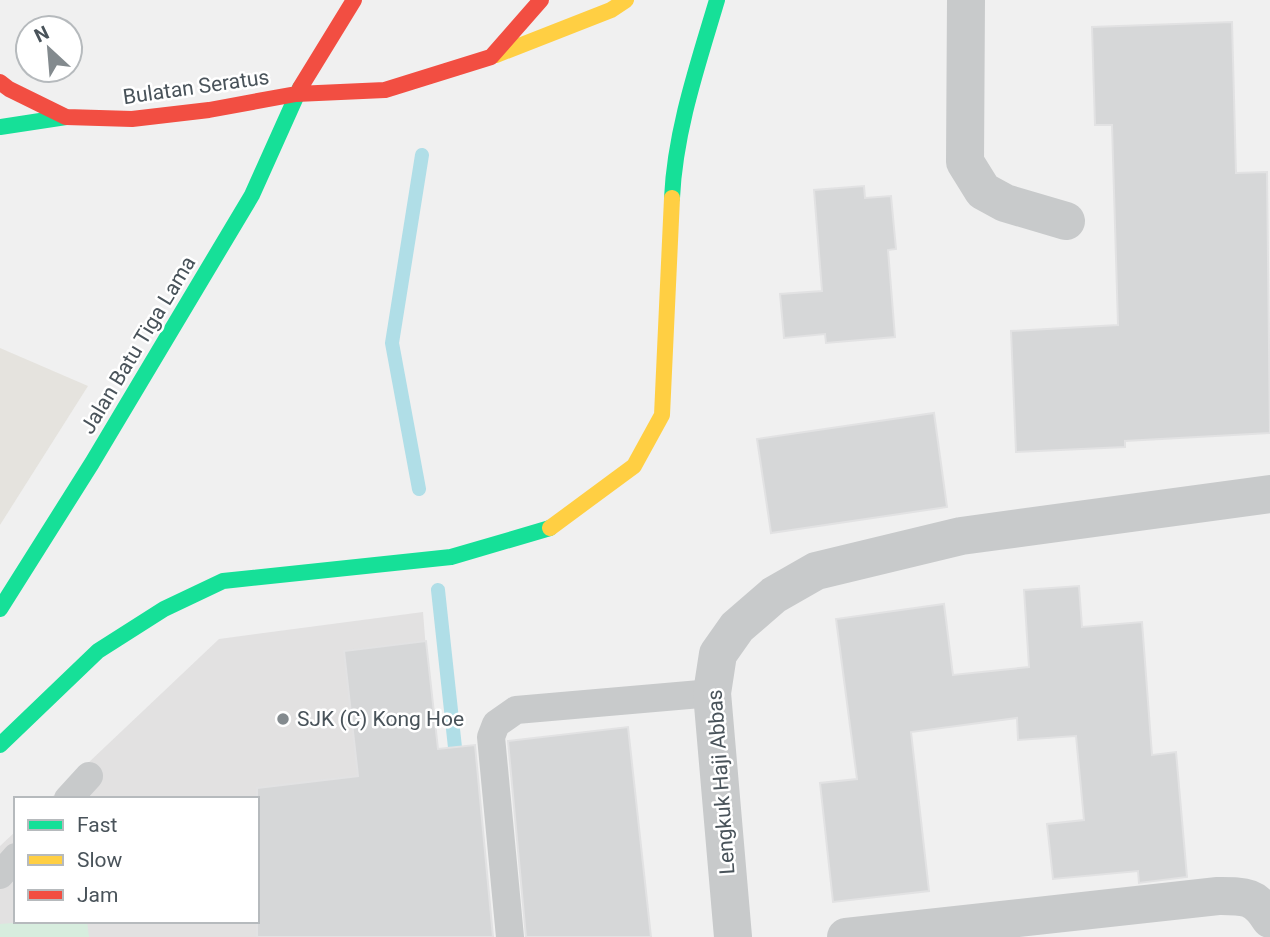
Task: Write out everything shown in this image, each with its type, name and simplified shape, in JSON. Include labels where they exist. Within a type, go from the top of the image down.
[{"type":"main road","name":"Bulatan Seratus","points":[[0,82],[66,117],[132,119],[209,110],[296,94],[354,0]]},
{"type":"main road","points":[[491,57],[541,0]]},
{"type":"main road","points":[[296,94],[385,90],[491,57],[611,10],[626,0]]},
{"type":"main road","points":[[0,745],[98,651],[164,609],[223,581],[463,554],[547,530],[634,466],[662,415],[673,168],[697,68],[717,0]]},
{"type":"main road","name":"Jalan Batu Tiga Lama","points":[[0,609],[92,463],[252,195],[296,94]]},
{"type":"main road","points":[[0,127],[66,117]]},
{"type":"street","points":[[966,0],[965,162],[983,191],[1005,203],[1066,221]]},
{"type":"street","name":"Lengkuk Haji Abbas","points":[[733,937],[712,693],[718,654],[737,627],[774,595],[817,571],[961,536],[1270,494]]},
{"type":"street","points":[[846,937],[1218,896],[1243,896],[1258,902],[1270,919]]},
{"type":"lane","points":[[510,937],[491,737],[496,724],[516,710],[712,693]]},
{"type":"lane","points":[[70,797],[89,776]]},
{"type":"lane","points":[[0,874],[14,859]]},
{"type":"shaded area","points":[[0,348],[88,386],[0,525]]},
{"type":"shaded area","name":"SJK (C) Kong Hoe","points":[[423,612],[449,937],[0,937],[0,846],[14,833],[14,923],[259,923],[259,797],[52,797],[219,639]]},
{"type":"green space","points":[[87,923],[89,937],[0,937],[0,924]]},
{"type":"building","points":[[1232,22],[1236,173],[1267,172],[1270,433],[1125,441],[1125,447],[1016,452],[1011,331],[1118,325],[1112,125],[1095,125],[1092,27]]},
{"type":"building","points":[[864,186],[865,198],[891,196],[896,249],[888,250],[895,337],[826,343],[825,334],[784,338],[780,294],[822,291],[814,190]]},
{"type":"building","points":[[934,413],[947,507],[771,533],[757,439]]},
{"type":"building","points":[[1079,586],[1082,627],[1142,622],[1152,755],[1176,752],[1187,877],[1139,883],[1138,871],[1053,879],[1047,824],[1084,820],[1076,736],[1018,740],[1017,718],[911,732],[929,891],[833,902],[820,783],[857,779],[836,619],[944,604],[953,675],[1029,667],[1024,590]]},
{"type":"building","points":[[426,641],[438,749],[475,745],[493,937],[257,937],[257,788],[358,776],[344,651]]},
{"type":"building","points":[[628,727],[651,937],[526,937],[508,741]]},
{"type":"waterway","points":[[419,489],[392,343],[422,155]]},
{"type":"waterway","points":[[438,590],[457,766]]},
{"type":"traffic: fast","points":[[672,198],[683,123],[717,0]]},
{"type":"traffic: fast","points":[[0,609],[92,463],[252,195],[300,88]]},
{"type":"traffic: fast","points":[[0,127],[66,117]]},
{"type":"traffic: fast","points":[[0,745],[98,651],[164,609],[223,581],[451,557],[550,528]]},
{"type":"traffic: slow","points":[[496,55],[611,10],[626,0]]},
{"type":"traffic: slow","points":[[550,528],[634,466],[662,415],[672,198]]},
{"type":"traffic: jam","points":[[300,88],[354,0]]},
{"type":"traffic: jam","points":[[0,82],[66,117],[132,119],[209,110],[296,94],[385,90],[491,57],[541,0]]},
{"type":"place","name":"SJK (C) Kong Hoe","points":[[283,719]]}]
